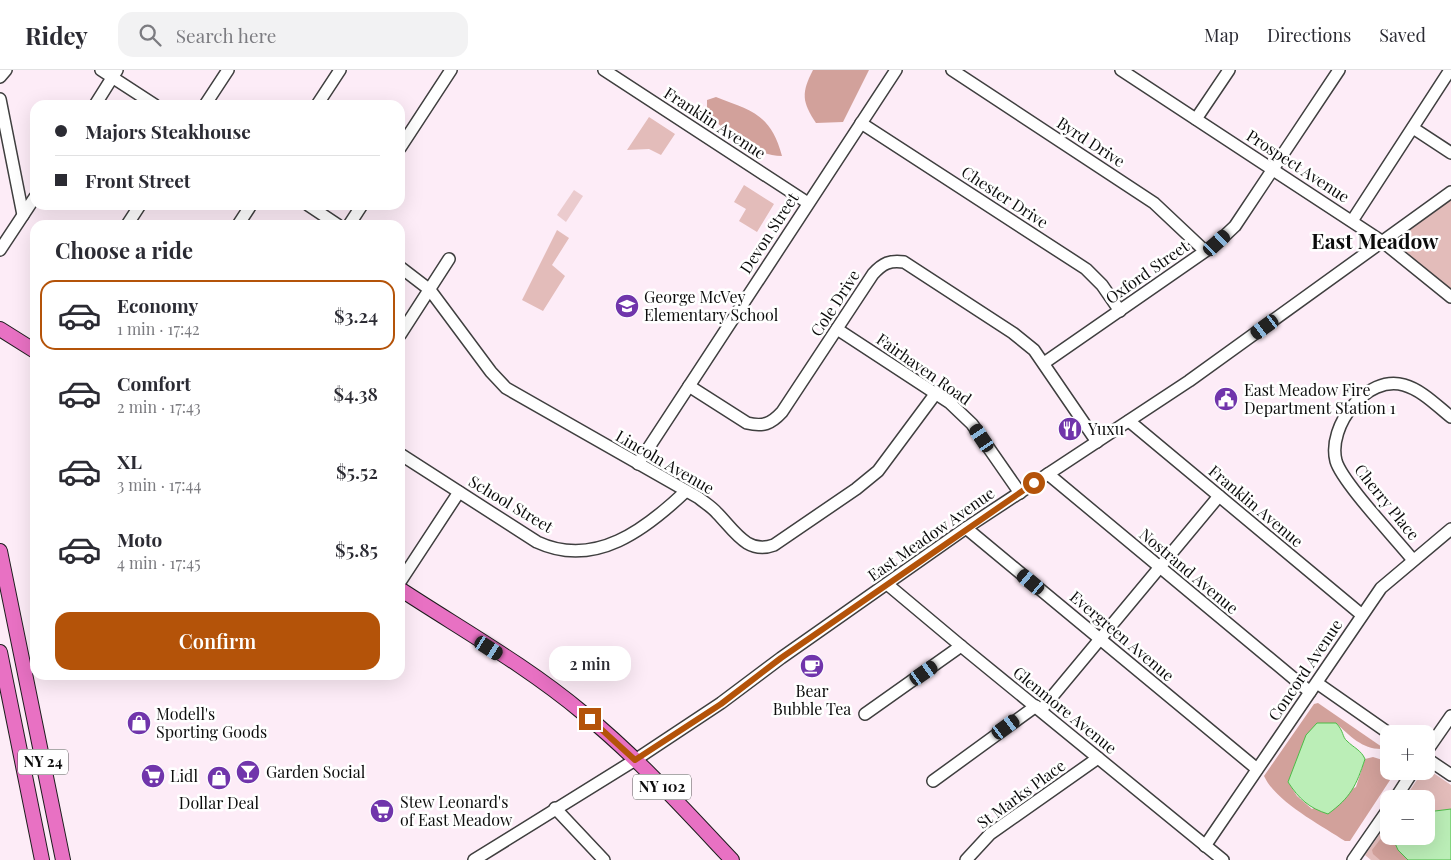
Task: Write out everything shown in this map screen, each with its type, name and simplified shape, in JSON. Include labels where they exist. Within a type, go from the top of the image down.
[{"type":"main road","points":[[0,329],[30,349]]},
{"type":"main road","name":"NY 24","points":[[0,551],[63,860]]},
{"type":"main road","name":"NY 102","points":[[405,592],[538,679],[582,712],[635,760],[732,860]]},
{"type":"main road","name":"NY 24","points":[[0,652],[42,860]]},
{"type":"street","points":[[0,77],[6,70]]},
{"type":"street","points":[[101,70],[115,74],[149,100]]},
{"type":"street","points":[[208,100],[228,70]]},
{"type":"street","points":[[320,100],[340,70]]},
{"type":"street","points":[[405,140],[451,70]]},
{"type":"street","name":"Franklin Avenue","points":[[604,70],[808,203]]},
{"type":"street","name":"Devon Street","points":[[638,464],[896,70]]},
{"type":"street","name":"Byrd Drive","points":[[952,70],[1154,203],[1172,218],[1204,251]]},
{"type":"street","name":"Prospect Avenue","points":[[1121,70],[1352,220],[1383,242],[1451,297]]},
{"type":"street","points":[[1196,119],[1229,70]]},
{"type":"street","name":"Oxford Street","points":[[1044,363],[1204,251],[1235,226],[1340,70]]},
{"type":"street","points":[[1352,220],[1450,70]]},
{"type":"street","points":[[98,100],[115,74]]},
{"type":"street","points":[[0,99],[23,215]]},
{"type":"street","name":"Chester Drive","points":[[861,123],[1086,270],[1102,285],[1120,311]]},
{"type":"street","points":[[1413,128],[1451,153]]},
{"type":"street","name":"East Meadow Avenue","points":[[474,860],[721,704],[966,528],[1129,421],[1451,192]]},
{"type":"street","points":[[0,250],[30,204]]},
{"type":"street","points":[[316,210],[330,220]]},
{"type":"street","points":[[405,328],[449,259]]},
{"type":"street","name":"Cole Drive","points":[[689,386],[747,423],[758,426],[768,424],[782,412],[878,268],[893,260],[904,262],[1013,332],[1034,350],[1097,442]]},
{"type":"street","name":"Lincoln Avenue","points":[[405,271],[430,290],[491,372],[506,388],[686,491],[716,512],[743,541],[754,547],[765,548],[774,545],[856,489],[878,471],[936,393]]},
{"type":"street","name":"Fairhaven Road","points":[[837,329],[936,393],[972,424],[1020,492]]},
{"type":"street","name":"Cherry Place","points":[[1414,560],[1340,470],[1335,449],[1338,433],[1349,412],[1361,396],[1382,384],[1397,383],[1414,388],[1451,418]]},
{"type":"street","name":"Franklin Avenue","points":[[1129,421],[1362,615]]},
{"type":"street","name":"School Street","points":[[405,457],[537,542],[560,550],[581,551],[604,547],[622,541],[662,513],[686,491]]},
{"type":"street","name":"Nostrand Avenue","points":[[1048,474],[1160,567],[1313,688],[1380,728]]},
{"type":"street","points":[[405,574],[459,492]]},
{"type":"street","points":[[933,781],[1039,708],[1100,639],[1219,496]]},
{"type":"street","name":"Evergreen Avenue","points":[[966,528],[1258,769]]},
{"type":"street","name":"Concord Avenue","points":[[1206,846],[1381,588],[1451,528]]},
{"type":"street","name":"Glenmore Avenue","points":[[887,584],[960,646],[1039,708],[1223,860]]},
{"type":"street","points":[[865,714],[960,646]]},
{"type":"street","points":[[1435,739],[1451,716]]},
{"type":"street","name":"St Marks Place","points":[[966,860],[990,834],[1098,758]]},
{"type":"street","points":[[1435,764],[1451,775]]},
{"type":"street","points":[[555,808],[604,860]]},
{"type":"street","points":[[1353,860],[1380,821]]},
{"type":"shaded area","points":[[813,70],[869,70],[843,122],[816,123],[811,116],[806,103],[805,91]]},
{"type":"shaded area","points":[[716,97],[750,111],[766,123],[772,131],[782,156],[761,152],[741,142],[723,128],[707,113],[707,100]]},
{"type":"shaded area","points":[[649,117],[675,134],[661,155],[649,149],[627,150]]},
{"type":"shaded area","points":[[744,185],[774,204],[757,232],[739,221],[746,209],[734,202]]},
{"type":"shaded area","points":[[574,190],[583,196],[566,222],[557,215]]},
{"type":"shaded area","points":[[1451,192],[1451,297],[1383,242]]},
{"type":"shaded area","points":[[557,230],[569,238],[552,265],[565,276],[543,311],[522,300]]},
{"type":"shaded area","points":[[1318,703],[1380,746],[1380,749],[1362,744],[1336,723],[1298,762],[1288,782],[1297,796],[1312,809],[1356,787],[1365,759],[1373,757],[1380,759],[1380,780],[1390,780],[1384,790],[1380,790],[1380,795],[1350,841],[1345,841],[1289,804],[1278,795],[1264,776],[1314,704]]},
{"type":"shaded area","points":[[1317,723],[1336,723],[1345,739],[1365,759],[1352,790],[1328,814],[1315,809],[1305,802],[1288,782],[1306,735]]},
{"type":"shaded area","points":[[1435,774],[1451,785],[1451,860],[1371,860],[1365,855],[1380,834],[1380,845],[1435,845],[1435,790],[1410,790],[1417,780],[1435,780]]},
{"type":"shaded area","points":[[1451,809],[1451,860],[1408,860],[1396,845],[1435,845],[1435,811]]},
{"type":"shaded area","points":[[1380,840],[1380,845],[1396,845],[1408,860],[1380,860],[1373,854],[1372,850]]},
{"type":"place","name":"George McVey Elementary School","points":[[627,306]]},
{"type":"place","name":"East Meadow Fire Department Station 1","points":[[1226,399]]},
{"type":"place","name":"Yuxu","points":[[1070,429]]},
{"type":"place","name":"Bear Bubble Tea","points":[[812,666]]},
{"type":"place","name":"Modell's Sporting Goods","points":[[139,723]]},
{"type":"place","name":"Garden Social","points":[[248,772]]},
{"type":"place","name":"Lidl","points":[[153,776]]},
{"type":"place","name":"Dollar Deal","points":[[219,778]]},
{"type":"place","name":"Stew Leonard's of East Meadow","points":[[382,811]]},
{"type":"district","name":"East Meadow","points":[[1375,242]]},
{"type":"route","points":[[590,719],[635,760],[721,704],[781,658],[966,528],[1034,483]]}]
